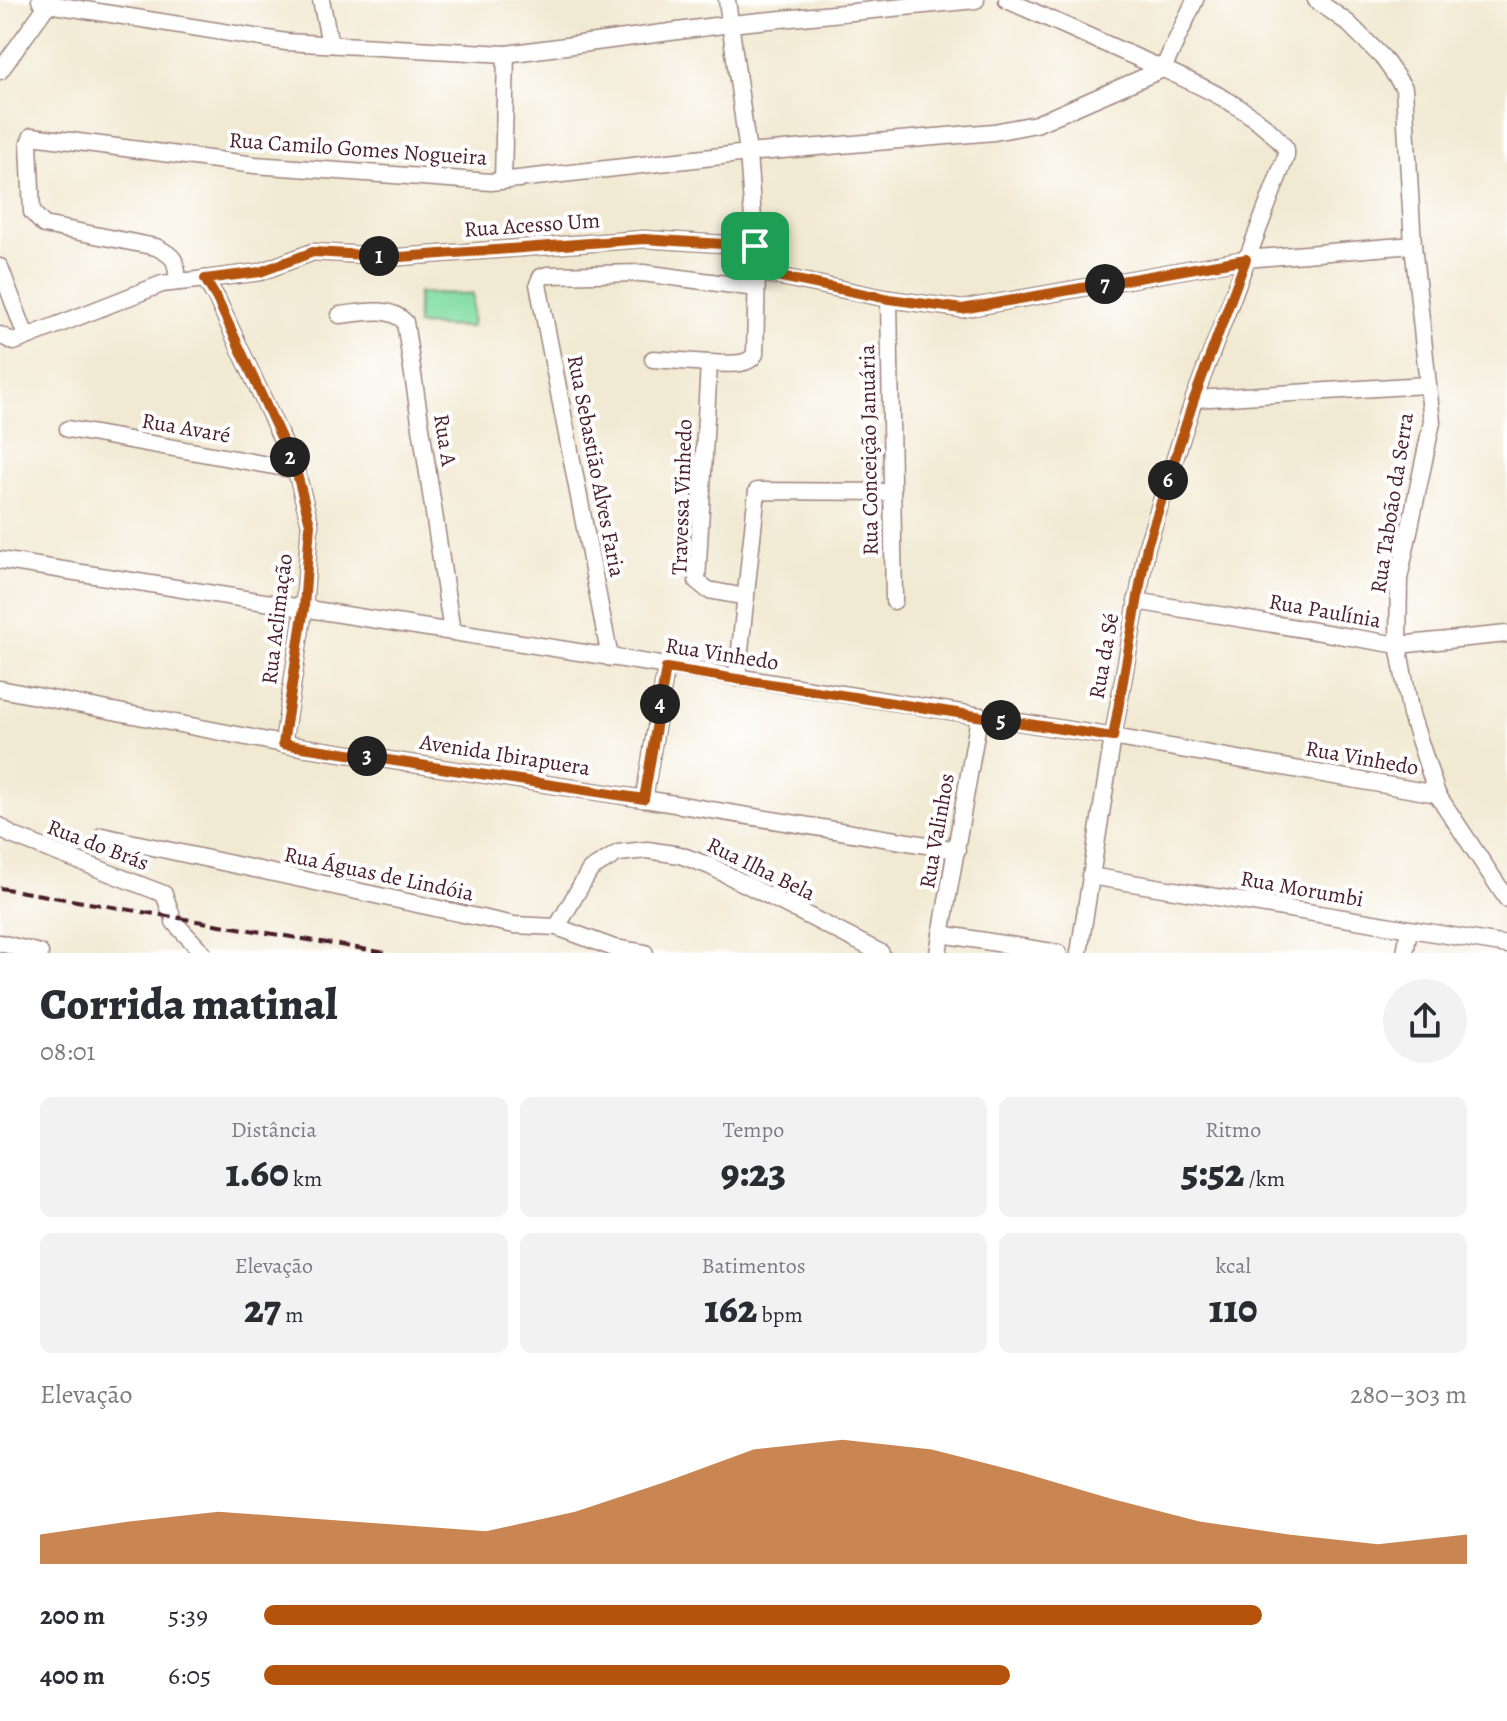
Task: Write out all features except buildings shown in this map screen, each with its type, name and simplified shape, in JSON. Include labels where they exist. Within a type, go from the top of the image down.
[{"type":"street","points":[[321,0],[330,44]]},
{"type":"street","points":[[653,359],[747,363],[753,359],[755,246],[748,153],[727,0]]},
{"type":"street","points":[[0,71],[44,2],[286,42],[506,54],[730,24],[976,0]]},
{"type":"street","points":[[1007,0],[1163,69],[1195,0]]},
{"type":"street","name":"Rua Taboão da Serra","points":[[1316,0],[1348,23],[1383,58],[1404,88],[1413,245],[1432,422],[1399,579],[1398,645],[1411,715],[1437,794],[1507,899]]},
{"type":"street","points":[[503,180],[506,54]]},
{"type":"street","name":"Rua da Sé","points":[[1079,953],[1147,546],[1194,399],[1286,156],[1286,149],[1255,119],[1229,102],[1163,69]]},
{"type":"street","name":"Rua Camilo Gomes Nogueira","points":[[178,282],[177,262],[170,254],[156,247],[44,225],[32,212],[29,143],[32,136],[255,165],[491,182],[748,153],[1008,130],[1036,124],[1163,69]]},
{"type":"street","name":"Rua Acesso Um","points":[[205,279],[260,272],[313,252],[400,257],[644,239],[755,246]]},
{"type":"street","points":[[756,280],[962,309],[1246,259],[1413,245]]},
{"type":"street","points":[[0,267],[26,336]]},
{"type":"street","name":"Rua Sebastião Alves Faria","points":[[610,658],[538,284],[541,277],[547,275],[643,273],[756,280]]},
{"type":"street","points":[[0,335],[14,342],[162,284],[205,279]]},
{"type":"street","name":"Rua Aclimação","points":[[205,279],[296,470],[310,524],[304,608],[283,744]]},
{"type":"street","name":"Rua Conceição Januária","points":[[889,299],[894,601]]},
{"type":"street","name":"Rua A","points":[[340,315],[388,311],[405,322],[452,632]]},
{"type":"street","name":"Travessa Vinhedo","points":[[709,363],[697,581],[708,590],[746,597]]},
{"type":"street","points":[[1194,399],[1426,385]]},
{"type":"street","name":"Rua Avaré","points":[[68,429],[296,470]]},
{"type":"street","points":[[737,678],[756,493],[760,489],[892,492]]},
{"type":"street","name":"Rua Vinhedo","points":[[0,560],[1113,737],[1437,794]]},
{"type":"street","name":"Rua Paulínia","points":[[1136,601],[1398,645],[1507,634]]},
{"type":"street","points":[[644,799],[666,668]]},
{"type":"street","name":"Avenida Ibirapuera","points":[[0,689],[283,744],[957,850]]},
{"type":"street","name":"Rua Valinhos","points":[[938,953],[979,717]]},
{"type":"street","name":"Rua do Brás","points":[[0,826],[11,835],[164,894],[173,917],[203,953]]},
{"type":"street","name":"Rua Águas de Lindóia","points":[[102,836],[514,925],[557,927],[614,948],[645,953]]},
{"type":"street","name":"Rua Ilha Bela","points":[[557,927],[590,870],[618,853],[647,850],[680,855],[710,866],[881,953]]},
{"type":"street","name":"Rua Morumbi","points":[[1090,876],[1507,945]]},
{"type":"street","points":[[1405,953],[1409,930]]},
{"type":"street","points":[[941,934],[1058,953]]},
{"type":"street","points":[[0,943],[40,953]]},
{"type":"green space","points":[[418,293],[473,294],[472,327],[417,325]]},
{"type":"railway","points":[[0,888],[387,953]]},
{"type":"route","points":[[644,239],[755,246],[757,272],[889,299],[962,309],[1246,259],[1194,399],[1147,546],[1113,737],[666,668],[644,799],[283,744],[304,608],[310,524],[296,470],[205,279],[260,272],[313,252],[400,257],[644,239]]}]
